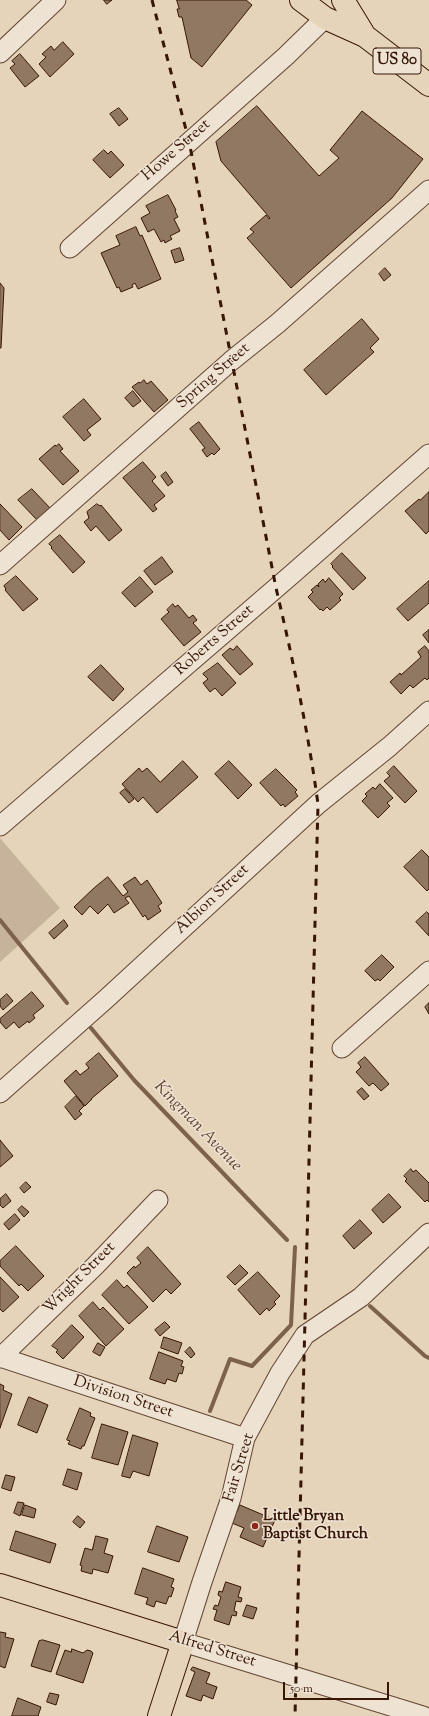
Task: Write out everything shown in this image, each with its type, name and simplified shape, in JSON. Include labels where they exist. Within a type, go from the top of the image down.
[{"type":"main road","name":"US 80","points":[[301,0],[326,18],[365,36],[429,85]]},
{"type":"main road","name":"US 80","points":[[343,0],[365,36]]},
{"type":"main road","name":"Alfred Street","points":[[0,1585],[183,1642]]},
{"type":"main road","name":"Fair Street","points":[[159,1716],[183,1642]]},
{"type":"street","points":[[0,53],[56,0]]},
{"type":"street","name":"Howe Street","points":[[70,248],[286,56],[326,18]]},
{"type":"street","name":"Spring Street","points":[[0,565],[231,361],[277,324],[429,190]]},
{"type":"street","name":"Roberts Street","points":[[0,826],[286,580],[429,454]]},
{"type":"street","name":"Albion Street","points":[[0,1093],[102,1002],[318,804],[390,746],[429,711]]},
{"type":"street","points":[[342,1048],[429,971]]},
{"type":"street","name":"Wright Street","points":[[0,1358],[95,1266],[158,1200]]},
{"type":"street","name":"Fair Street","points":[[183,1642],[231,1498],[245,1438],[280,1373],[305,1335],[361,1297],[429,1233]]},
{"type":"street","name":"Division Street","points":[[0,1358],[245,1438]]},
{"type":"street","name":"Alfred Street","points":[[183,1642],[423,1716]]},
{"type":"shaded area","points":[[0,838],[60,908],[0,962]]},
{"type":"building","points":[[104,0],[112,0],[107,4]]},
{"type":"building","points":[[177,0],[246,0],[252,5],[202,67],[191,58],[182,17],[179,17],[177,9],[179,9]]},
{"type":"building","points":[[63,42],[74,54],[50,77],[39,64],[46,57],[42,54],[51,46],[54,50]]},
{"type":"building","points":[[20,54],[39,76],[25,87],[10,68],[15,64],[12,61]]},
{"type":"building","points":[[257,106],[319,176],[339,158],[330,150],[362,111],[423,159],[392,198],[291,288],[247,238],[254,232],[250,229],[266,215],[269,219],[270,218],[221,161],[216,142]]},
{"type":"building","points":[[119,108],[128,119],[119,126],[110,114]]},
{"type":"building","points":[[104,150],[108,154],[111,151],[124,165],[110,178],[93,160]]},
{"type":"building","points":[[168,195],[176,210],[175,211],[178,217],[174,219],[180,231],[170,236],[172,239],[165,243],[164,240],[161,242],[154,229],[148,232],[141,218],[150,213],[146,206]]},
{"type":"building","points":[[136,227],[140,236],[142,235],[161,279],[138,289],[135,283],[132,285],[133,287],[121,292],[119,287],[117,288],[101,253],[120,245],[116,236]]},
{"type":"building","points":[[180,248],[184,260],[175,263],[171,251]]},
{"type":"building","points":[[385,268],[391,275],[384,281],[379,274]]},
{"type":"building","points":[[0,283],[4,288],[1,348],[0,348]]},
{"type":"building","points":[[362,319],[379,339],[370,348],[374,352],[326,395],[304,370]]},
{"type":"building","points":[[144,380],[147,384],[151,381],[168,400],[154,412],[132,387]]},
{"type":"building","points":[[133,391],[141,401],[133,407],[125,398]]},
{"type":"building","points":[[84,399],[101,419],[87,430],[91,435],[84,441],[63,417]]},
{"type":"building","points":[[199,422],[220,449],[214,455],[212,453],[207,457],[202,450],[205,448],[190,429]]},
{"type":"building","points":[[59,444],[63,449],[60,451],[79,471],[63,485],[39,459],[55,445],[56,446]]},
{"type":"building","points":[[143,462],[156,477],[152,481],[165,496],[154,505],[157,509],[153,512],[123,478]]},
{"type":"building","points":[[166,472],[173,482],[168,486],[161,476]]},
{"type":"building","points":[[32,489],[50,508],[37,520],[18,500]]},
{"type":"building","points":[[429,492],[429,531],[426,534],[405,511]]},
{"type":"building","points":[[0,504],[22,527],[9,540],[0,530]]},
{"type":"building","points":[[97,504],[100,506],[101,505],[122,530],[109,541],[96,526],[91,531],[84,522],[89,518],[87,512]]},
{"type":"building","points":[[60,535],[85,562],[73,573],[49,544]]},
{"type":"building","points":[[342,553],[366,578],[353,590],[331,564]]},
{"type":"building","points":[[162,557],[173,572],[155,585],[144,571]]},
{"type":"building","points":[[16,576],[38,599],[23,611],[5,590],[6,589],[4,586]]},
{"type":"building","points":[[140,577],[153,592],[135,607],[122,593]]},
{"type":"building","points":[[329,578],[343,594],[339,598],[341,600],[330,610],[327,607],[323,611],[321,609],[320,610],[308,597],[313,592],[311,590],[317,585],[319,587],[318,584],[323,579],[325,582]]},
{"type":"building","points":[[429,581],[429,603],[408,621],[397,609]]},
{"type":"building","points":[[173,604],[175,607],[178,605],[189,618],[193,615],[197,620],[193,623],[201,632],[184,646],[161,619],[169,612],[167,610]]},
{"type":"building","points":[[429,630],[429,643],[423,635]]},
{"type":"building","points":[[237,646],[253,664],[240,675],[222,655],[230,648],[233,650]]},
{"type":"building","points":[[425,646],[429,651],[429,678],[427,680],[425,678],[413,688],[410,685],[401,694],[390,682],[400,673],[401,675],[421,657],[418,652]]},
{"type":"building","points":[[218,663],[236,683],[222,696],[215,688],[210,692],[203,683],[208,679],[203,674]]},
{"type":"building","points":[[101,665],[124,689],[113,701],[88,677]]},
{"type":"building","points":[[183,761],[198,777],[157,813],[143,797],[138,802],[122,784],[139,768],[142,772],[147,768],[160,782]]},
{"type":"building","points":[[229,761],[252,785],[238,799],[215,774]]},
{"type":"building","points":[[394,766],[417,791],[405,803],[384,781],[390,776],[387,773]]},
{"type":"building","points":[[276,769],[297,790],[295,792],[298,796],[285,807],[283,804],[281,806],[260,783]]},
{"type":"building","points":[[380,784],[393,798],[387,803],[390,806],[378,818],[362,801],[367,796],[365,794],[373,787],[375,789]]},
{"type":"building","points":[[125,789],[134,799],[129,803],[120,793]]},
{"type":"building","points":[[422,850],[429,857],[429,889],[427,891],[404,867]]},
{"type":"building","points":[[108,877],[123,896],[128,892],[123,885],[135,877],[141,885],[147,880],[162,903],[158,906],[161,911],[148,920],[145,915],[143,917],[129,896],[125,898],[129,903],[114,913],[108,904],[98,914],[90,906],[82,915],[74,907]]},
{"type":"building","points":[[427,912],[429,914],[429,936],[416,922]]},
{"type":"building","points":[[64,920],[68,926],[54,939],[49,933]]},
{"type":"building","points":[[382,955],[394,967],[380,981],[378,979],[375,981],[365,971]]},
{"type":"building","points":[[32,992],[44,1006],[33,1015],[35,1018],[29,1023],[28,1021],[19,1028],[14,1022],[6,1029],[0,1022],[0,1019]]},
{"type":"building","points":[[7,994],[13,1001],[3,1010],[0,1006],[0,1000]]},
{"type":"building","points":[[429,1003],[429,1014],[425,1007]]},
{"type":"building","points":[[99,1053],[118,1076],[85,1106],[64,1081],[76,1070],[80,1075],[89,1068],[86,1064]]},
{"type":"building","points":[[365,1057],[389,1084],[381,1091],[373,1083],[369,1086],[356,1072],[361,1067],[358,1063]]},
{"type":"building","points":[[362,1088],[369,1096],[364,1100],[357,1092]]},
{"type":"building","points":[[76,1096],[84,1106],[79,1111],[82,1114],[75,1120],[65,1107]]},
{"type":"building","points":[[0,1140],[13,1156],[0,1167]]},
{"type":"building","points":[[411,1169],[413,1172],[416,1170],[429,1183],[429,1202],[427,1200],[425,1202],[405,1181],[407,1179],[404,1176]]},
{"type":"building","points":[[26,1182],[31,1187],[24,1193],[20,1188]]},
{"type":"building","points":[[6,1194],[11,1201],[3,1208],[0,1205],[0,1199]]},
{"type":"building","points":[[389,1194],[401,1207],[383,1223],[372,1210]]},
{"type":"building","points":[[22,1206],[29,1212],[24,1217],[18,1210]]},
{"type":"building","points":[[15,1214],[20,1220],[9,1230],[4,1224]]},
{"type":"building","points":[[360,1220],[372,1233],[354,1249],[343,1236]]},
{"type":"building","points":[[16,1246],[44,1276],[28,1291],[21,1284],[19,1286],[0,1266],[0,1261]]},
{"type":"building","points":[[148,1247],[181,1284],[171,1294],[166,1289],[153,1302],[127,1273],[134,1266],[135,1268],[141,1263],[137,1258]]},
{"type":"building","points":[[240,1265],[248,1273],[235,1285],[227,1277]]},
{"type":"building","points":[[258,1272],[280,1296],[274,1302],[276,1304],[269,1311],[267,1308],[260,1315],[238,1290]]},
{"type":"building","points":[[0,1277],[19,1297],[3,1312],[0,1309]]},
{"type":"building","points":[[117,1280],[124,1288],[127,1285],[148,1307],[129,1324],[102,1295]]},
{"type":"building","points":[[93,1302],[100,1310],[103,1307],[124,1329],[106,1346],[79,1316]]},
{"type":"building","points":[[165,1322],[170,1327],[160,1336],[155,1330]]},
{"type":"building","points":[[72,1325],[84,1337],[63,1359],[56,1352],[58,1350],[52,1346]]},
{"type":"building","points":[[164,1337],[182,1343],[178,1354],[161,1348]]},
{"type":"building","points":[[98,1343],[105,1347],[100,1356],[93,1352]]},
{"type":"building","points":[[190,1347],[195,1354],[191,1358],[185,1352]]},
{"type":"building","points":[[159,1352],[183,1361],[181,1366],[184,1367],[182,1374],[179,1373],[176,1382],[167,1379],[165,1384],[150,1379]]},
{"type":"building","points":[[0,1384],[4,1386],[3,1390],[12,1394],[0,1428]]},
{"type":"building","points":[[29,1397],[48,1405],[37,1433],[18,1425]]},
{"type":"building","points":[[80,1408],[91,1413],[90,1416],[95,1418],[84,1446],[82,1446],[81,1449],[68,1444],[70,1441],[67,1440]]},
{"type":"building","points":[[102,1424],[128,1432],[118,1465],[92,1458]]},
{"type":"building","points":[[133,1435],[158,1443],[149,1476],[133,1471],[130,1478],[122,1476]]},
{"type":"building","points":[[68,1469],[82,1473],[77,1490],[63,1485]]},
{"type":"building","points":[[6,1475],[15,1477],[11,1491],[2,1488]]},
{"type":"building","points":[[18,1502],[24,1503],[20,1516],[14,1513]]},
{"type":"building","points":[[25,1505],[36,1509],[34,1518],[22,1515]]},
{"type":"building","name":"Little Bryan Baptist Church","points":[[240,1505],[275,1520],[263,1547],[240,1537],[244,1528],[232,1523],[235,1517],[233,1516],[235,1510],[237,1511]]},
{"type":"building","points":[[78,1516],[85,1522],[80,1528],[73,1522]]},
{"type":"building","points":[[157,1526],[188,1537],[179,1562],[148,1552]]},
{"type":"building","points":[[16,1531],[56,1544],[50,1563],[10,1550]]},
{"type":"building","points":[[96,1536],[108,1539],[104,1553],[113,1556],[108,1573],[93,1569],[92,1574],[81,1571],[82,1566],[80,1565],[85,1548],[92,1550]]},
{"type":"building","points":[[143,1568],[174,1579],[171,1587],[174,1588],[171,1597],[169,1596],[166,1604],[156,1601],[154,1607],[146,1604],[148,1598],[135,1594]]},
{"type":"building","points":[[226,1582],[241,1587],[238,1597],[242,1598],[241,1602],[236,1601],[234,1611],[237,1612],[236,1616],[232,1615],[229,1625],[214,1620],[217,1610],[213,1609],[215,1605],[218,1606],[221,1597],[218,1595],[219,1591],[222,1592]]},
{"type":"building","points":[[247,1605],[257,1608],[253,1619],[243,1616]]},
{"type":"building","points":[[0,1632],[6,1633],[5,1637],[14,1639],[5,1668],[0,1666]]},
{"type":"building","points":[[43,1640],[60,1645],[51,1672],[31,1666],[39,1641]]},
{"type":"building","points":[[72,1649],[83,1653],[87,1650],[93,1653],[83,1683],[56,1674],[65,1650],[71,1652]]},
{"type":"building","points":[[193,1667],[210,1673],[206,1683],[217,1687],[213,1699],[203,1695],[201,1701],[186,1696],[195,1672],[191,1670]]},
{"type":"building","points":[[50,1693],[59,1695],[56,1705],[47,1702]]},
{"type":"building","points":[[18,1698],[41,1707],[38,1716],[12,1716]]},
{"type":"waterway","name":"Kingman Avenue","points":[[0,920],[67,1003]]},
{"type":"waterway","name":"Kingman Avenue","points":[[91,1028],[134,1080],[287,1240]]},
{"type":"waterway","points":[[210,1411],[230,1359],[252,1366],[291,1325],[295,1247]]},
{"type":"waterway","name":"Kingman Avenue","points":[[370,1306],[429,1358]]},
{"type":"railway","points":[[152,0],[189,141],[276,588],[300,696],[318,804],[295,1716]]},
{"type":"place","name":"Little Bryan Baptist Church","points":[[255,1526]]}]
